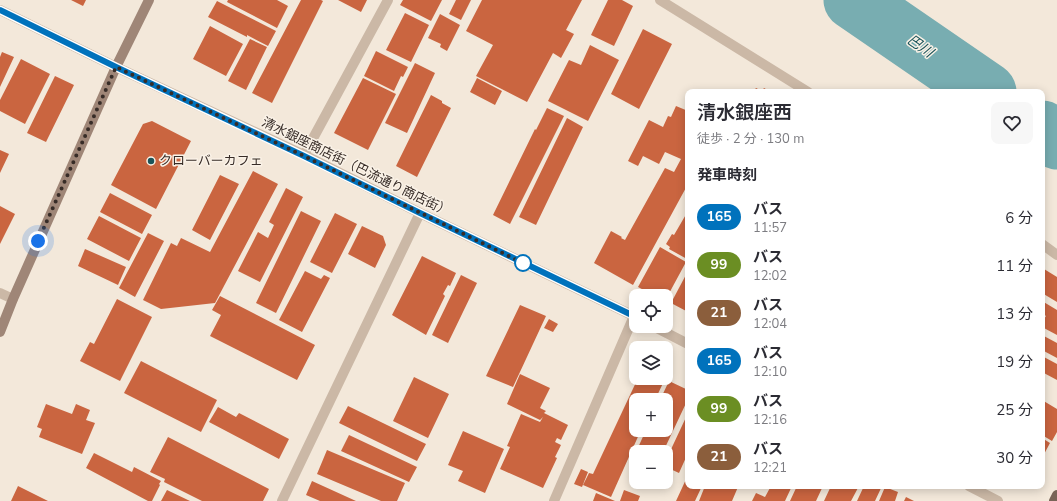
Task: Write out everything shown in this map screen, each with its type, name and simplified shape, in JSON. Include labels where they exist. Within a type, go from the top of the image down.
[{"type":"main road","points":[[1054,501],[1057,496]]},
{"type":"street","points":[[0,332],[13,299],[116,67],[149,0]]},
{"type":"street","points":[[304,156],[388,0]]},
{"type":"street","points":[[660,0],[803,89]]},
{"type":"street","name":"清水銀座商店街（巴流通り商店街）","points":[[0,10],[629,314]]},
{"type":"street","points":[[282,501],[420,213]]},
{"type":"street","points":[[1045,246],[1057,255]]},
{"type":"street","points":[[0,293],[13,299]]},
{"type":"street","points":[[554,501],[629,331]]},
{"type":"street","points":[[667,333],[685,342]]},
{"type":"street","points":[[975,489],[998,501]]},
{"type":"building","points":[[71,0],[86,0],[83,6]]},
{"type":"building","points":[[228,0],[277,0],[288,6],[277,28],[227,2]]},
{"type":"building","points":[[301,0],[323,1],[272,103],[252,93]]},
{"type":"building","points":[[338,0],[367,0],[361,12]]},
{"type":"building","points":[[403,0],[442,0],[431,21],[400,5]]},
{"type":"building","points":[[456,0],[471,0],[461,20],[449,14]]},
{"type":"building","points":[[482,0],[582,0],[566,30],[574,34],[561,58],[553,53],[527,102],[476,76],[493,45],[466,31]]},
{"type":"building","points":[[608,0],[622,0],[633,6],[614,46],[591,35]]},
{"type":"building","points":[[217,1],[276,31],[268,46],[208,17]]},
{"type":"building","points":[[405,13],[429,25],[411,62],[386,50]]},
{"type":"building","points":[[440,14],[460,25],[447,51],[440,47],[441,44],[428,38]]},
{"type":"building","points":[[210,26],[243,44],[226,76],[193,59]]},
{"type":"building","points":[[643,29],[672,44],[639,109],[611,94]]},
{"type":"building","points":[[250,39],[267,47],[246,90],[228,81]]},
{"type":"building","points":[[590,45],[619,60],[588,121],[548,101],[569,60],[581,65]]},
{"type":"building","points":[[376,51],[408,67],[403,77],[401,76],[394,91],[364,76]]},
{"type":"building","points":[[2,52],[14,57],[0,87],[0,57]]},
{"type":"building","points":[[21,59],[50,74],[25,124],[0,111],[0,100]]},
{"type":"building","points":[[415,63],[435,73],[407,133],[385,123]]},
{"type":"building","points":[[55,76],[74,85],[46,142],[27,133]]},
{"type":"building","points":[[363,78],[396,94],[368,150],[334,133]]},
{"type":"building","points":[[477,78],[502,91],[495,105],[470,92]]},
{"type":"building","points":[[431,95],[451,108],[417,177],[396,166]]},
{"type":"building","points":[[676,106],[685,110],[685,190],[633,285],[594,263],[611,231],[625,240],[665,168],[674,172],[681,159],[665,152],[659,164],[643,156],[638,166],[628,161],[649,120],[663,127],[668,116],[671,117]]},
{"type":"building","points":[[547,108],[564,116],[510,224],[493,215],[535,129],[536,130]]},
{"type":"building","points":[[567,118],[583,127],[536,225],[519,217]]},
{"type":"building","points":[[152,121],[191,141],[156,209],[111,185],[143,124]]},
{"type":"building","points":[[0,150],[9,154],[0,173]]},
{"type":"building","points":[[253,171],[278,184],[215,303],[161,309],[143,300],[171,243],[177,246],[181,238],[210,252]]},
{"type":"building","points":[[220,175],[239,184],[210,240],[192,230]]},
{"type":"building","points":[[286,188],[303,197],[260,282],[238,271],[258,232],[268,238],[274,225],[269,222]]},
{"type":"building","points":[[110,193],[152,215],[142,234],[100,212]]},
{"type":"building","points":[[0,206],[15,214],[0,244]]},
{"type":"building","points":[[301,211],[321,221],[276,313],[256,303]]},
{"type":"building","points":[[335,213],[357,224],[332,273],[310,262]]},
{"type":"building","points":[[99,216],[141,238],[129,261],[87,239]]},
{"type":"building","points":[[685,216],[685,258],[669,249],[670,247],[666,244],[672,234],[674,235]]},
{"type":"building","points":[[362,226],[383,236],[386,245],[375,268],[348,254]]},
{"type":"building","points":[[148,233],[164,241],[135,297],[119,288]]},
{"type":"building","points":[[660,247],[685,261],[671,289],[642,289],[638,287]]},
{"type":"building","points":[[85,249],[126,267],[118,285],[78,266]]},
{"type":"building","points":[[422,256],[456,273],[450,286],[448,285],[443,294],[445,296],[426,335],[392,315]]},
{"type":"building","points":[[1045,270],[1057,277],[1057,302],[1045,295]]},
{"type":"building","points":[[305,271],[321,279],[324,275],[330,278],[302,332],[279,320]]},
{"type":"building","points":[[461,275],[477,283],[448,343],[432,335]]},
{"type":"building","points":[[685,277],[685,310],[673,304],[673,299]]},
{"type":"building","points":[[220,296],[315,345],[297,380],[210,336],[221,315],[212,310]]},
{"type":"building","points":[[117,299],[152,317],[120,381],[80,361],[90,342],[94,344]]},
{"type":"building","points":[[1045,303],[1057,310],[1057,335],[1045,329]]},
{"type":"building","points":[[520,305],[546,316],[513,387],[486,376]]},
{"type":"building","points":[[549,319],[558,324],[553,332],[544,328]]},
{"type":"building","points":[[1045,337],[1057,343],[1057,358],[1045,352]]},
{"type":"building","points":[[1045,358],[1057,364],[1057,380],[1045,374]]},
{"type":"building","points":[[141,361],[217,400],[201,432],[124,393]]},
{"type":"building","points":[[520,374],[550,388],[540,408],[546,411],[544,413],[568,425],[561,440],[557,438],[555,442],[561,445],[555,457],[557,458],[543,488],[500,469],[510,447],[507,446],[521,414],[540,422],[543,417],[540,420],[507,404]]},
{"type":"building","points":[[414,377],[449,394],[428,438],[393,421]]},
{"type":"building","points":[[673,383],[685,389],[685,405],[673,431],[673,393],[663,393],[667,385],[673,385]]},
{"type":"building","points":[[635,385],[662,385],[658,393],[631,393]]},
{"type":"building","points":[[629,397],[629,437],[638,437],[634,445],[629,445],[629,457],[611,497],[583,485],[589,473],[593,474]]},
{"type":"building","points":[[1045,402],[1057,409],[1057,432],[1052,441],[1045,437]]},
{"type":"building","points":[[46,404],[72,414],[76,404],[90,410],[86,420],[95,423],[82,454],[39,437],[42,429],[37,427]]},
{"type":"building","points":[[348,406],[426,444],[417,461],[339,423]]},
{"type":"building","points":[[218,407],[236,417],[239,413],[289,439],[279,459],[209,422]]},
{"type":"building","points":[[685,419],[685,460],[679,473],[673,470],[673,445]]},
{"type":"building","points":[[463,431],[504,449],[485,493],[458,481],[463,471],[448,465]]},
{"type":"building","points":[[349,435],[417,467],[409,482],[341,451]]},
{"type":"building","points":[[168,437],[269,489],[263,501],[202,501],[164,482],[165,479],[150,472]]},
{"type":"building","points":[[643,437],[670,437],[666,445],[639,445]]},
{"type":"building","points":[[1045,440],[1050,443],[1045,452]]},
{"type":"building","points":[[327,450],[405,483],[397,501],[381,501],[317,474]]},
{"type":"building","points":[[94,453],[132,472],[134,467],[161,481],[152,501],[148,501],[86,468]]},
{"type":"building","points":[[581,469],[588,472],[582,487],[574,484]]},
{"type":"building","points":[[312,481],[356,501],[320,501],[306,495]]},
{"type":"building","points":[[685,482],[685,489],[701,489],[695,501],[676,501]]},
{"type":"building","points":[[18,486],[48,501],[11,501]]},
{"type":"building","points":[[704,489],[737,489],[732,501],[699,501]]},
{"type":"building","points":[[769,489],[791,489],[785,501],[752,501],[756,493],[765,497]]},
{"type":"building","points":[[796,489],[822,489],[816,501],[790,501]]},
{"type":"building","points":[[830,489],[857,489],[851,501],[824,501]]},
{"type":"building","points":[[863,489],[881,489],[875,501],[857,501]]},
{"type":"building","points":[[884,489],[890,489],[898,492],[895,501],[879,501]]},
{"type":"building","points":[[167,490],[190,501],[161,501]]},
{"type":"building","points":[[624,490],[640,496],[638,501],[620,501]]},
{"type":"building","points":[[596,493],[615,501],[593,501]]},
{"type":"building","points":[[906,497],[914,501],[904,501]]},
{"type":"waterway","name":"巴川","points":[[853,0],[983,89]]},
{"type":"waterway","name":"巴川","points":[[1045,132],[1057,140]]},
{"type":"bus line","name":"165","points":[[0,10],[629,314]]},
{"type":"place","name":"クローバーカフェ","points":[[151,161]]},
{"type":"route","points":[[38,241],[116,67],[304,156],[523,263]]}]
